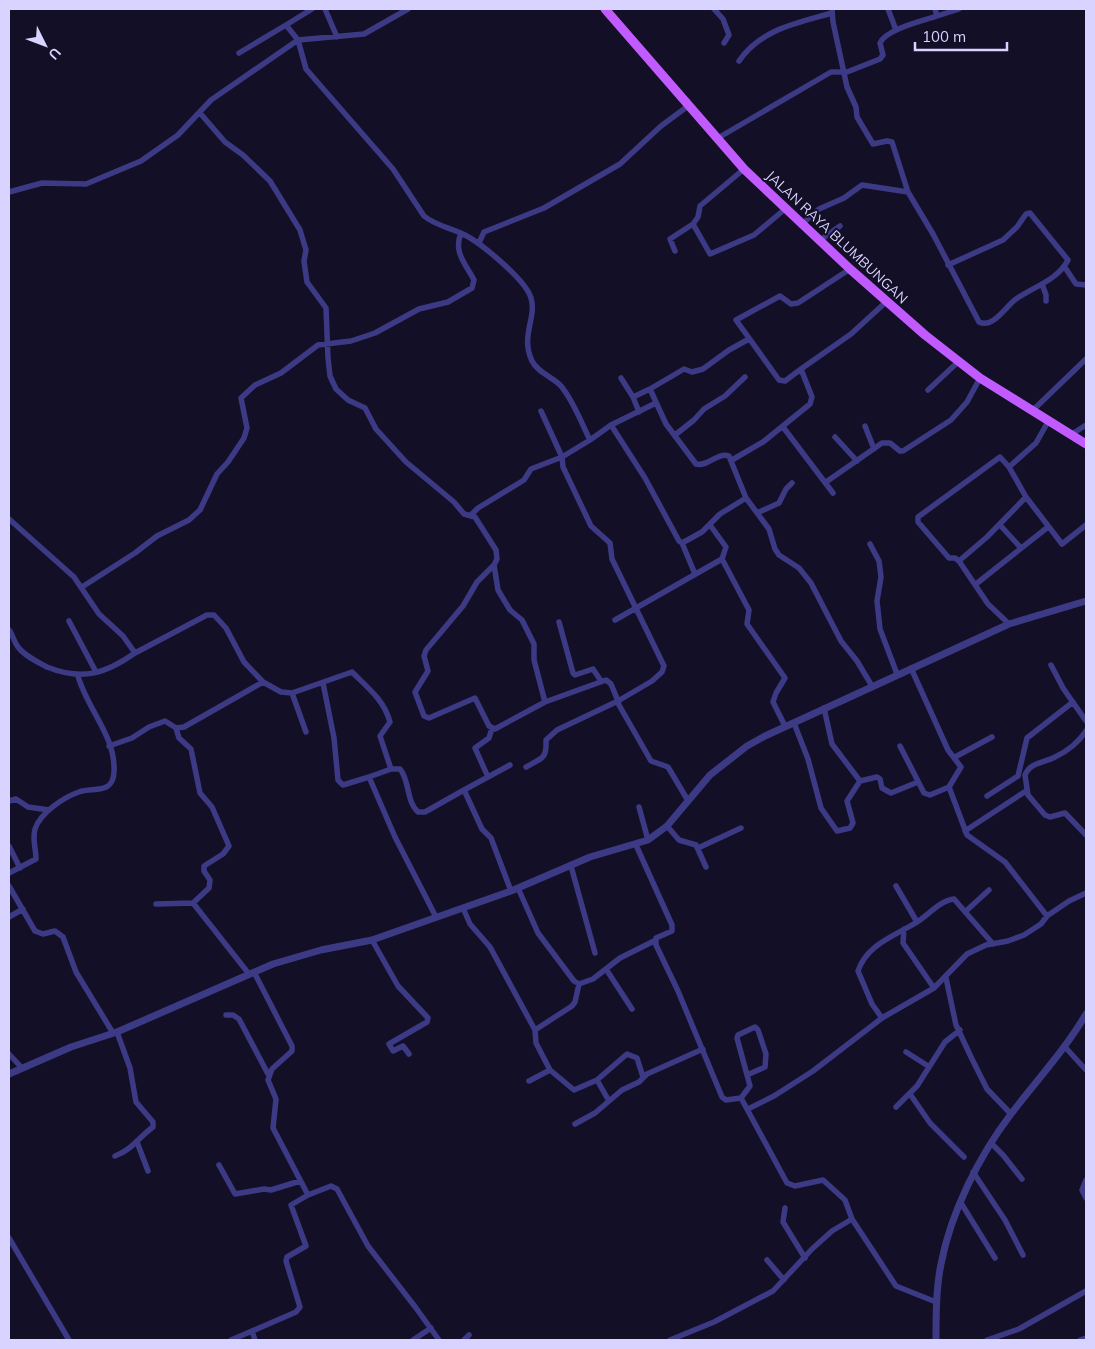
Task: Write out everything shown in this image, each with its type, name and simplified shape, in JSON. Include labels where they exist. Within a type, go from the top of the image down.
[{"type":"main road","name":"JALAN RAYA BLUMBUNGAN","points":[[606,9],[744,169],[801,225],[886,302],[958,362],[980,378],[1086,444]]},
{"type":"street","points":[[240,52],[312,9]]},
{"type":"street","points":[[324,9],[337,37]]},
{"type":"street","points":[[9,192],[42,183],[86,184],[141,162],[178,135],[211,100],[298,40],[364,34],[392,20],[408,9]]},
{"type":"street","points":[[714,9],[723,19],[729,35],[724,43]]},
{"type":"street","points":[[888,9],[896,30]]},
{"type":"street","points":[[935,9],[937,16]]},
{"type":"street","points":[[718,138],[831,72],[843,72],[880,59],[883,56],[880,41],[896,30],[959,9]]},
{"type":"street","points":[[738,62],[756,42],[782,27],[832,11],[843,72],[857,117],[867,137],[873,144],[889,141],[894,145],[908,192],[933,234],[948,265],[978,320],[983,324],[992,321],[1018,298],[1042,284],[1064,266],[1068,258],[1030,213],[1026,214],[1017,227],[1003,240],[948,265]]},
{"type":"street","points":[[286,25],[298,40],[306,69],[394,169],[424,216],[431,222],[461,233],[479,244],[518,278],[531,295],[533,309],[527,335],[533,362],[562,387],[576,408],[590,440]]},
{"type":"street","points":[[479,244],[484,232],[544,208],[627,160],[661,126],[688,106]]},
{"type":"street","points":[[200,113],[225,142],[244,155],[270,181],[300,230],[306,250],[304,261],[307,282],[326,308],[330,376],[336,388],[348,400],[365,408],[376,429],[406,462],[454,502],[464,514],[472,514],[478,508],[524,480],[530,469],[562,457],[611,425],[656,403]]},
{"type":"street","points":[[675,251],[670,239],[693,224],[702,203],[744,169]]},
{"type":"street","points":[[801,225],[819,209],[844,198],[862,185],[908,192]]},
{"type":"street","points":[[693,224],[710,254],[754,235],[785,209]]},
{"type":"street","points":[[819,241],[840,226]]},
{"type":"street","points":[[82,587],[136,554],[157,536],[195,516],[204,503],[217,474],[228,462],[244,438],[247,428],[241,398],[255,384],[281,373],[318,345],[329,342],[350,341],[375,333],[419,310],[448,302],[468,292],[475,284],[461,257],[457,243],[461,233]]},
{"type":"street","points":[[1064,266],[1076,284],[1086,285]]},
{"type":"street","points":[[850,269],[798,303],[791,304],[780,296],[737,318],[736,321],[779,380],[785,381],[851,334],[886,302]]},
{"type":"street","points":[[1042,284],[1046,301]]},
{"type":"street","points":[[633,397],[684,369],[696,372],[703,369],[729,350],[749,340]]},
{"type":"street","points":[[1032,411],[1086,359]]},
{"type":"street","points":[[928,390],[958,362]]},
{"type":"street","points":[[732,460],[763,442],[812,401],[811,390],[802,369]]},
{"type":"street","points":[[675,436],[704,409],[725,396],[745,377]]},
{"type":"street","points":[[621,378],[633,397],[639,412]]},
{"type":"street","points":[[826,482],[887,442],[900,452],[942,428],[967,402],[980,378]]},
{"type":"street","points":[[650,389],[666,424],[699,465],[726,454],[732,460],[746,498],[767,524],[779,555],[799,568],[811,583],[841,641],[872,686]]},
{"type":"street","points":[[526,767],[543,757],[547,749],[546,740],[557,730],[618,701],[652,681],[662,672],[664,666],[637,607],[612,559],[610,543],[595,531],[585,517],[542,411]]},
{"type":"street","points":[[1009,467],[1036,443],[1049,420]]},
{"type":"street","points":[[611,425],[645,478],[679,541],[682,543],[695,574]]},
{"type":"street","points":[[1072,434],[1086,425]]},
{"type":"street","points":[[865,426],[874,450]]},
{"type":"street","points":[[783,427],[833,492]]},
{"type":"street","points":[[835,437],[857,461]]},
{"type":"street","points":[[1009,624],[988,604],[959,561],[946,556],[918,522],[918,517],[999,457],[1009,467],[1026,497],[1063,544],[1086,525]]},
{"type":"street","points":[[757,513],[779,503],[792,483]]},
{"type":"street","points":[[959,561],[1000,525],[1026,497]]},
{"type":"street","points":[[682,543],[710,525],[720,514],[746,498]]},
{"type":"street","points":[[472,514],[478,520],[496,550],[497,559],[494,566],[477,582],[463,606],[426,650],[424,656],[428,671],[415,692],[416,700],[426,718],[475,698],[492,728],[489,738],[475,748],[488,777]]},
{"type":"street","points":[[9,519],[49,554],[82,587],[99,614],[123,636],[135,653]]},
{"type":"street","points":[[615,620],[722,559],[726,547],[710,525]]},
{"type":"street","points":[[1000,525],[1022,548]]},
{"type":"street","points":[[976,584],[1048,527]]},
{"type":"street","points":[[870,544],[879,561],[881,577],[877,601],[880,629],[898,674]]},
{"type":"street","points":[[722,559],[749,610],[747,624],[785,678],[773,702],[785,726]]},
{"type":"street","points":[[494,566],[498,590],[505,604],[510,610],[520,616],[534,644],[534,660],[546,702]]},
{"type":"street","points":[[9,1074],[115,1033],[252,973],[321,950],[372,940],[514,890],[590,857],[648,840],[666,826],[687,799],[710,775],[747,746],[785,726],[1009,624],[1086,601]]},
{"type":"street","points":[[9,630],[19,647],[30,658],[59,671],[78,676],[120,664],[135,653],[208,615],[214,615],[226,628],[244,662],[263,682],[281,692],[292,693],[352,672],[381,701],[390,722],[380,736],[391,769]]},
{"type":"street","points":[[70,621],[96,672]]},
{"type":"street","points":[[559,622],[573,673],[577,674],[593,669],[601,681]]},
{"type":"street","points":[[1051,665],[1086,721]]},
{"type":"street","points":[[900,746],[926,794],[949,787],[961,767],[944,740],[911,668]]},
{"type":"street","points":[[9,873],[36,859],[33,840],[35,827],[38,820],[49,810],[78,792],[102,790],[108,787],[113,779],[114,771],[109,746],[101,721],[86,699],[78,676]]},
{"type":"street","points":[[492,728],[495,729],[546,702],[601,681],[609,682],[625,717],[651,761],[668,767],[687,799]]},
{"type":"street","points":[[109,746],[132,738],[149,727],[165,721],[176,728],[184,727],[196,722],[263,682]]},
{"type":"street","points":[[323,683],[334,738],[338,780],[343,785],[391,769],[400,769],[403,772],[408,793],[418,812],[425,812],[510,765]]},
{"type":"street","points":[[292,693],[306,732]]},
{"type":"street","points":[[987,796],[1018,776],[1027,738],[1073,702]]},
{"type":"street","points":[[824,708],[832,744],[860,781]]},
{"type":"street","points":[[794,723],[808,759],[821,808],[838,831],[850,828],[853,823],[847,800],[860,781],[877,777],[880,779],[882,788],[891,793],[918,782]]},
{"type":"street","points":[[176,728],[179,738],[191,749],[200,793],[212,806],[228,846],[223,854],[204,866],[204,871],[210,880],[209,888],[194,899],[193,903]]},
{"type":"street","points":[[1085,736],[1069,749],[1028,768],[1025,775],[1026,791],[1047,816],[1064,813],[1086,835]]},
{"type":"street","points":[[955,757],[992,737]]},
{"type":"street","points":[[369,777],[395,837],[436,917]]},
{"type":"street","points":[[949,787],[965,831],[1005,862],[1048,916]]},
{"type":"street","points":[[464,790],[482,829],[491,838],[514,890],[538,933],[574,981],[579,984]]},
{"type":"street","points":[[965,831],[1026,791]]},
{"type":"street","points":[[9,801],[16,799],[28,807],[49,810]]},
{"type":"street","points":[[639,807],[648,840]]},
{"type":"street","points":[[666,826],[679,840],[692,842],[698,848],[706,867]]},
{"type":"street","points":[[698,848],[741,828]]},
{"type":"street","points":[[579,984],[593,979],[620,958],[672,931],[672,925],[636,845]]},
{"type":"street","points":[[9,846],[20,868]]},
{"type":"street","points":[[570,866],[595,952]]},
{"type":"street","points":[[9,886],[24,909],[35,932],[43,934],[55,931],[63,937],[76,972],[115,1033],[130,1068],[136,1102],[153,1122],[153,1127],[141,1135],[137,1142],[115,1156]]},
{"type":"street","points":[[896,886],[917,922]]},
{"type":"street","points":[[966,911],[989,890]]},
{"type":"street","points":[[748,1109],[774,1096],[813,1070],[882,1018],[934,988],[946,978],[967,954],[1024,935],[1041,924],[1048,916],[1069,900],[1086,893]]},
{"type":"street","points":[[882,1018],[872,1004],[858,971],[862,960],[892,934],[917,922],[951,899],[966,911],[993,944]]},
{"type":"street","points":[[156,904],[193,903]]},
{"type":"street","points":[[193,903],[252,973],[292,1046],[292,1051],[268,1074]]},
{"type":"street","points":[[463,908],[470,924],[490,947],[535,1030],[536,1043],[550,1070],[574,1090],[597,1080],[627,1054],[637,1058],[643,1077]]},
{"type":"street","points":[[9,917],[24,909]]},
{"type":"street","points":[[904,929],[903,943],[934,988]]},
{"type":"street","points":[[372,940],[398,986],[428,1018],[427,1022],[389,1044],[393,1051],[403,1046],[409,1054]]},
{"type":"street","points":[[654,940],[703,1049],[723,1099],[741,1098],[750,1086],[747,1075],[737,1038],[739,1033],[755,1027],[758,1030],[767,1060],[765,1067],[747,1075]]},
{"type":"street","points":[[606,969],[632,1009]]},
{"type":"street","points":[[946,978],[956,1025],[987,1089],[1010,1114]]},
{"type":"street","points":[[535,1030],[572,1006],[575,1002],[579,984]]},
{"type":"street","points":[[936,1340],[936,1302],[941,1264],[973,1172],[1010,1114],[1083,1026],[1086,1014]]},
{"type":"street","points":[[226,1015],[234,1015],[238,1019],[268,1074],[268,1080],[276,1099],[273,1128],[308,1195]]},
{"type":"street","points":[[896,1107],[910,1094],[945,1042],[960,1030]]},
{"type":"street","points":[[1065,1047],[1086,1070]]},
{"type":"street","points":[[575,1124],[595,1113],[653,1070],[703,1049]]},
{"type":"street","points":[[906,1052],[928,1066]]},
{"type":"street","points":[[9,1054],[21,1068]]},
{"type":"street","points":[[529,1081],[550,1070]]},
{"type":"street","points":[[597,1080],[609,1101]]},
{"type":"street","points":[[910,1094],[930,1123],[964,1157]]},
{"type":"street","points":[[741,1098],[788,1183],[795,1186],[822,1180],[845,1200],[852,1219],[896,1286],[936,1302]]},
{"type":"street","points":[[137,1142],[148,1171]]},
{"type":"street","points":[[991,1143],[1022,1179]]},
{"type":"street","points":[[219,1165],[235,1194],[264,1188],[271,1190],[300,1180]]},
{"type":"street","points":[[973,1172],[1005,1220],[1024,1255]]},
{"type":"street","points":[[1086,1180],[1082,1190],[1086,1198]]},
{"type":"street","points":[[231,1340],[296,1312],[300,1307],[286,1261],[287,1257],[306,1246],[291,1205],[308,1195],[331,1186],[337,1189],[368,1246],[439,1340]]},
{"type":"street","points":[[961,1202],[995,1258]]},
{"type":"street","points":[[785,1208],[783,1222],[805,1258]]},
{"type":"street","points":[[670,1340],[714,1322],[773,1292],[832,1231],[852,1219]]},
{"type":"street","points":[[9,1238],[69,1340]]},
{"type":"street","points":[[767,1260],[784,1280]]},
{"type":"street","points":[[987,1340],[1020,1329],[1086,1291]]},
{"type":"street","points":[[413,1340],[431,1328]]},
{"type":"street","points":[[252,1331],[256,1340]]},
{"type":"street","points":[[464,1340],[469,1335]]},
{"type":"street","points":[[1080,1340],[1086,1338]]}]
